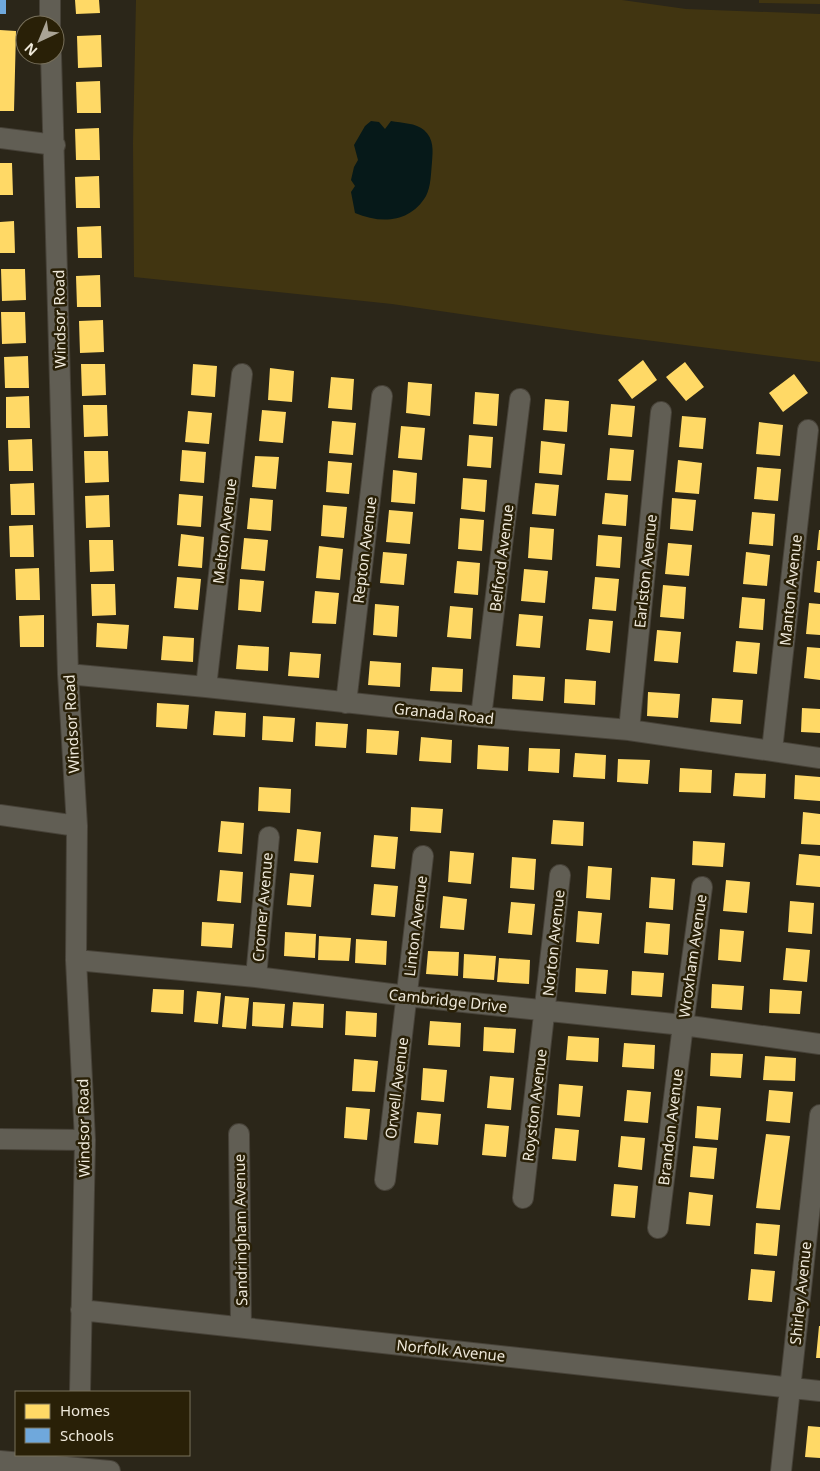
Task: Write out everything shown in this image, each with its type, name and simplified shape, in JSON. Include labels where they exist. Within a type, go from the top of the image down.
[{"type":"street","points":[[50,0],[50,15]]},
{"type":"street","name":"Windsor Road","points":[[51,65],[68,674],[77,826],[76,960],[85,1140],[80,1391]]},
{"type":"street","points":[[0,138],[55,145]]},
{"type":"street","name":"Melton Avenue","points":[[206,687],[242,374]]},
{"type":"street","name":"Repton Avenue","points":[[346,703],[382,396]]},
{"type":"street","name":"Belford Avenue","points":[[481,717],[520,399]]},
{"type":"street","name":"Earlston Avenue","points":[[629,730],[661,412]]},
{"type":"street","name":"Manton Avenue","points":[[772,750],[808,430]]},
{"type":"street","name":"Granada Road","points":[[68,674],[481,717],[629,730],[820,758]]},
{"type":"street","points":[[0,815],[77,826]]},
{"type":"street","name":"Cromer Avenue","points":[[256,977],[269,837]]},
{"type":"street","name":"Linton Avenue","points":[[407,996],[423,856]]},
{"type":"street","name":"Norton Avenue","points":[[545,1011],[560,875]]},
{"type":"street","name":"Wroxham Avenue","points":[[682,1025],[702,887]]},
{"type":"street","name":"Cambridge Drive","points":[[76,960],[256,977],[407,996],[682,1025],[820,1044]]},
{"type":"street","name":"Orwell Avenue","points":[[385,1180],[407,996]]},
{"type":"street","name":"Royston Avenue","points":[[523,1198],[545,1011]]},
{"type":"street","name":"Brandon Avenue","points":[[658,1228],[682,1025]]},
{"type":"street","name":"Shirley Avenue","points":[[781,1471],[820,1116]]},
{"type":"street","name":"Sandringham Avenue","points":[[239,1134],[241,1327]]},
{"type":"street","points":[[0,1139],[85,1140]]},
{"type":"street","name":"Norfolk Avenue","points":[[81,1310],[820,1391]]},
{"type":"street","points":[[0,1462],[79,1461],[110,1471]]},
{"type":"shaded area","points":[[136,0],[622,0],[686,9],[820,14],[820,362],[598,334],[392,304],[134,277],[133,143]]},
{"type":"shaded area","points":[[759,0],[820,0],[820,4],[759,3]]},
{"type":"shaded area","points":[[371,121],[379,122],[385,129],[391,121],[417,126],[430,137],[433,149],[431,179],[426,196],[412,212],[394,219],[375,219],[355,213],[351,192],[355,186],[351,180],[358,160],[354,145],[365,126]]},
{"type":"building: Homes","points":[[75,0],[99,0],[100,13],[76,14]]},
{"type":"building: Homes","points":[[0,30],[15,31],[14,111],[0,111]]},
{"type":"building: Homes","points":[[101,35],[102,67],[78,68],[77,36]]},
{"type":"building: Homes","points":[[100,81],[101,113],[77,113],[76,82]]},
{"type":"building: Homes","points":[[99,128],[100,160],[76,160],[75,129]]},
{"type":"building: Homes","points":[[0,163],[12,163],[13,195],[0,195]]},
{"type":"building: Homes","points":[[99,176],[100,208],[76,208],[75,177]]},
{"type":"building: Homes","points":[[14,221],[15,253],[0,253],[0,222]]},
{"type":"building: Homes","points":[[101,226],[102,258],[78,258],[77,227]]},
{"type":"building: Homes","points":[[1,269],[25,269],[26,300],[2,301]]},
{"type":"building: Homes","points":[[100,275],[101,307],[77,307],[76,276]]},
{"type":"building: Homes","points":[[1,312],[25,312],[26,343],[2,344]]},
{"type":"building: Homes","points":[[103,320],[104,352],[80,353],[79,321]]},
{"type":"building: Homes","points":[[28,356],[29,388],[5,388],[4,357]]},
{"type":"building: Homes","points":[[643,360],[657,380],[632,399],[618,380]]},
{"type":"building: Homes","points":[[685,362],[704,387],[686,401],[666,377]]},
{"type":"building: Homes","points":[[81,364],[105,364],[106,395],[82,396]]},
{"type":"building: Homes","points":[[193,364],[217,366],[215,397],[191,395]]},
{"type":"building: Homes","points":[[270,368],[294,371],[292,402],[268,400]]},
{"type":"building: Homes","points":[[794,374],[808,393],[783,412],[769,393]]},
{"type":"building: Homes","points":[[331,377],[354,379],[352,410],[328,408]]},
{"type":"building: Homes","points":[[408,382],[432,384],[430,416],[406,413]]},
{"type":"building: Homes","points":[[475,392],[499,394],[497,426],[473,424]]},
{"type":"building: Homes","points":[[29,396],[30,428],[6,428],[6,397]]},
{"type":"building: Homes","points":[[545,399],[569,401],[567,432],[543,430]]},
{"type":"building: Homes","points":[[611,404],[635,406],[632,437],[608,435]]},
{"type":"building: Homes","points":[[83,405],[107,405],[108,436],[84,437]]},
{"type":"building: Homes","points":[[262,410],[286,412],[283,443],[259,441]]},
{"type":"building: Homes","points":[[188,411],[212,413],[209,444],[185,442]]},
{"type":"building: Homes","points":[[682,416],[706,418],[703,449],[679,447]]},
{"type":"building: Homes","points":[[332,421],[356,423],[353,455],[329,453]]},
{"type":"building: Homes","points":[[759,422],[783,425],[780,456],[756,454]]},
{"type":"building: Homes","points":[[401,426],[425,428],[422,460],[398,458]]},
{"type":"building: Homes","points":[[469,435],[493,437],[491,468],[467,466]]},
{"type":"building: Homes","points":[[32,439],[33,471],[9,471],[8,440]]},
{"type":"building: Homes","points":[[541,441],[565,444],[562,475],[539,473]]},
{"type":"building: Homes","points":[[610,448],[634,450],[631,481],[607,480]]},
{"type":"building: Homes","points":[[182,450],[206,452],[204,483],[180,481]]},
{"type":"building: Homes","points":[[84,451],[108,451],[109,482],[85,483]]},
{"type":"building: Homes","points":[[255,456],[279,457],[276,489],[252,487]]},
{"type":"building: Homes","points":[[678,460],[702,463],[699,494],[675,492]]},
{"type":"building: Homes","points":[[328,461],[352,463],[349,494],[326,492]]},
{"type":"building: Homes","points":[[757,467],[781,469],[778,501],[754,499]]},
{"type":"building: Homes","points":[[393,470],[417,473],[415,504],[391,502]]},
{"type":"building: Homes","points":[[463,478],[487,480],[485,512],[461,509]]},
{"type":"building: Homes","points":[[34,483],[35,515],[11,515],[10,484]]},
{"type":"building: Homes","points":[[535,483],[559,485],[556,516],[532,514]]},
{"type":"building: Homes","points":[[605,493],[628,495],[626,526],[602,524]]},
{"type":"building: Homes","points":[[179,494],[203,496],[201,527],[177,525]]},
{"type":"building: Homes","points":[[109,495],[110,527],[86,528],[85,496]]},
{"type":"building: Homes","points":[[250,498],[273,500],[271,531],[247,529]]},
{"type":"building: Homes","points":[[672,498],[696,500],[693,531],[670,529]]},
{"type":"building: Homes","points":[[323,505],[347,507],[344,538],[321,536]]},
{"type":"building: Homes","points":[[389,510],[413,512],[410,544],[386,542]]},
{"type":"building: Homes","points":[[752,512],[775,514],[773,546],[749,544]]},
{"type":"building: Homes","points":[[460,518],[484,520],[482,551],[458,549]]},
{"type":"building: Homes","points":[[33,525],[34,557],[10,557],[9,526]]},
{"type":"building: Homes","points":[[530,527],[554,529],[552,560],[528,558]]},
{"type":"building: Homes","points":[[819,530],[820,550],[817,550]]},
{"type":"building: Homes","points":[[181,534],[204,537],[202,568],[178,566]]},
{"type":"building: Homes","points":[[598,535],[622,537],[620,568],[596,566]]},
{"type":"building: Homes","points":[[244,538],[268,540],[265,571],[241,569]]},
{"type":"building: Homes","points":[[89,540],[113,540],[114,571],[90,572]]},
{"type":"building: Homes","points":[[668,543],[692,545],[689,576],[665,574]]},
{"type":"building: Homes","points":[[319,546],[343,549],[340,580],[316,578]]},
{"type":"building: Homes","points":[[383,552],[407,554],[404,585],[380,583]]},
{"type":"building: Homes","points":[[746,552],[770,555],[767,586],[743,584]]},
{"type":"building: Homes","points":[[457,561],[480,563],[478,595],[454,593]]},
{"type":"building: Homes","points":[[817,561],[820,561],[820,593],[814,592]]},
{"type":"building: Homes","points":[[39,568],[40,600],[16,600],[15,569]]},
{"type":"building: Homes","points":[[524,569],[548,571],[545,603],[521,601]]},
{"type":"building: Homes","points":[[177,577],[201,579],[198,610],[174,608]]},
{"type":"building: Homes","points":[[595,577],[619,579],[616,611],[592,609]]},
{"type":"building: Homes","points":[[240,579],[264,581],[261,612],[238,610]]},
{"type":"building: Homes","points":[[91,584],[115,584],[116,615],[92,616]]},
{"type":"building: Homes","points":[[663,585],[686,587],[684,619],[660,617]]},
{"type":"building: Homes","points":[[315,591],[339,593],[336,624],[312,623]]},
{"type":"building: Homes","points":[[742,597],[765,599],[763,630],[739,628]]},
{"type":"building: Homes","points":[[809,603],[820,604],[820,635],[806,634]]},
{"type":"building: Homes","points":[[375,604],[399,606],[397,637],[373,635]]},
{"type":"building: Homes","points":[[450,606],[473,608],[471,639],[447,637]]},
{"type":"building: Homes","points":[[519,614],[543,616],[540,648],[516,646]]},
{"type":"building: Homes","points":[[44,615],[44,647],[20,647],[19,616]]},
{"type":"building: Homes","points":[[589,619],[613,621],[610,653],[586,650]]},
{"type":"building: Homes","points":[[97,623],[129,625],[127,649],[96,647]]},
{"type":"building: Homes","points":[[657,630],[681,632],[678,663],[654,661]]},
{"type":"building: Homes","points":[[163,636],[194,638],[193,662],[161,660]]},
{"type":"building: Homes","points":[[736,641],[760,643],[757,674],[733,672]]},
{"type":"building: Homes","points":[[238,645],[269,647],[268,671],[236,669]]},
{"type":"building: Homes","points":[[807,647],[820,648],[820,680],[804,678]]},
{"type":"building: Homes","points":[[290,652],[321,654],[319,678],[288,676]]},
{"type":"building: Homes","points":[[370,661],[401,663],[400,687],[368,685]]},
{"type":"building: Homes","points":[[432,667],[463,669],[462,692],[430,691]]},
{"type":"building: Homes","points":[[513,675],[545,677],[543,701],[512,699]]},
{"type":"building: Homes","points":[[565,679],[596,681],[595,705],[564,703]]},
{"type":"building: Homes","points":[[648,692],[680,694],[678,718],[647,716]]},
{"type":"building: Homes","points":[[712,698],[743,700],[741,724],[710,722]]},
{"type":"building: Homes","points":[[157,703],[189,705],[187,729],[156,727]]},
{"type":"building: Homes","points":[[802,708],[820,709],[820,733],[801,732]]},
{"type":"building: Homes","points":[[215,711],[246,713],[245,737],[213,735]]},
{"type":"building: Homes","points":[[263,716],[295,718],[293,742],[262,740]]},
{"type":"building: Homes","points":[[316,722],[348,724],[346,748],[315,746]]},
{"type":"building: Homes","points":[[367,729],[399,731],[397,755],[366,753]]},
{"type":"building: Homes","points":[[421,737],[452,740],[451,763],[419,761]]},
{"type":"building: Homes","points":[[478,745],[509,747],[508,771],[477,769]]},
{"type":"building: Homes","points":[[529,748],[560,749],[559,773],[528,771]]},
{"type":"building: Homes","points":[[575,753],[606,755],[605,779],[573,777]]},
{"type":"building: Homes","points":[[618,759],[650,760],[648,784],[617,782]]},
{"type":"building: Homes","points":[[680,768],[712,770],[711,793],[679,792]]},
{"type":"building: Homes","points":[[735,773],[766,774],[765,798],[733,796]]},
{"type":"building: Homes","points":[[795,775],[820,777],[820,801],[794,799]]},
{"type":"building: Homes","points":[[259,787],[291,789],[290,813],[258,811]]},
{"type":"building: Homes","points":[[411,807],[443,809],[441,833],[410,831]]},
{"type":"building: Homes","points":[[803,812],[820,814],[820,845],[801,844]]},
{"type":"building: Homes","points":[[553,820],[584,822],[583,846],[551,844]]},
{"type":"building: Homes","points":[[221,821],[244,823],[242,854],[218,852]]},
{"type":"building: Homes","points":[[297,829],[321,832],[318,863],[294,861]]},
{"type":"building: Homes","points":[[374,835],[398,837],[395,869],[371,867]]},
{"type":"building: Homes","points":[[693,841],[725,843],[723,867],[692,865]]},
{"type":"building: Homes","points":[[450,851],[474,853],[471,884],[448,882]]},
{"type":"building: Homes","points":[[799,854],[820,856],[820,887],[796,885]]},
{"type":"building: Homes","points":[[512,857],[536,859],[534,890],[510,888]]},
{"type":"building: Homes","points":[[588,866],[612,868],[610,900],[586,898]]},
{"type":"building: Homes","points":[[220,870],[243,872],[241,903],[217,901]]},
{"type":"building: Homes","points":[[290,873],[314,875],[311,907],[287,905]]},
{"type":"building: Homes","points":[[651,877],[675,879],[673,910],[649,908]]},
{"type":"building: Homes","points":[[726,880],[750,882],[747,913],[723,911]]},
{"type":"building: Homes","points":[[374,884],[398,886],[395,917],[371,915]]},
{"type":"building: Homes","points":[[443,896],[467,899],[464,930],[440,928]]},
{"type":"building: Homes","points":[[790,901],[814,903],[812,934],[788,932]]},
{"type":"building: Homes","points":[[511,902],[535,904],[532,935],[508,933]]},
{"type":"building: Homes","points":[[578,911],[602,913],[599,944],[576,942]]},
{"type":"building: Homes","points":[[202,922],[234,924],[232,948],[201,946]]},
{"type":"building: Homes","points":[[646,922],[670,924],[668,955],[644,953]]},
{"type":"building: Homes","points":[[720,929],[744,931],[741,962],[718,960]]},
{"type":"building: Homes","points":[[285,932],[316,934],[315,958],[284,956]]},
{"type":"building: Homes","points":[[319,936],[351,938],[349,961],[318,960]]},
{"type":"building: Homes","points":[[356,939],[387,941],[386,965],[355,963]]},
{"type":"building: Homes","points":[[786,948],[810,950],[807,982],[783,980]]},
{"type":"building: Homes","points":[[428,951],[459,952],[458,976],[426,974]]},
{"type":"building: Homes","points":[[464,954],[496,956],[494,980],[463,978]]},
{"type":"building: Homes","points":[[499,958],[530,960],[529,984],[497,982]]},
{"type":"building: Homes","points":[[576,968],[608,970],[606,994],[575,992]]},
{"type":"building: Homes","points":[[632,971],[664,973],[662,997],[631,995]]},
{"type":"building: Homes","points":[[712,984],[744,986],[742,1010],[711,1008]]},
{"type":"building: Homes","points":[[153,989],[184,990],[183,1014],[151,1012]]},
{"type":"building: Homes","points":[[770,989],[802,991],[800,1014],[769,1013]]},
{"type":"building: Homes","points":[[197,991],[221,993],[218,1024],[194,1022]]},
{"type":"building: Homes","points":[[225,996],[249,998],[246,1029],[222,1027]]},
{"type":"building: Homes","points":[[253,1002],[285,1004],[283,1028],[252,1026]]},
{"type":"building: Homes","points":[[293,1002],[324,1004],[323,1028],[291,1026]]},
{"type":"building: Homes","points":[[346,1011],[377,1013],[376,1037],[345,1035]]},
{"type":"building: Homes","points":[[430,1021],[461,1023],[460,1047],[428,1045]]},
{"type":"building: Homes","points":[[484,1027],[516,1029],[514,1053],[483,1051]]},
{"type":"building: Homes","points":[[568,1036],[599,1038],[598,1062],[566,1060]]},
{"type":"building: Homes","points":[[624,1043],[655,1045],[654,1069],[622,1067]]},
{"type":"building: Homes","points":[[711,1053],[743,1054],[741,1078],[710,1076]]},
{"type":"building: Homes","points":[[765,1056],[796,1058],[795,1081],[763,1080]]},
{"type":"building: Homes","points":[[354,1059],[378,1061],[375,1092],[352,1091]]},
{"type":"building: Homes","points":[[423,1068],[447,1070],[444,1102],[421,1100]]},
{"type":"building: Homes","points":[[490,1076],[514,1078],[511,1110],[487,1108]]},
{"type":"building: Homes","points":[[559,1084],[583,1086],[580,1117],[557,1115]]},
{"type":"building: Homes","points":[[627,1090],[651,1092],[648,1123],[624,1121]]},
{"type":"building: Homes","points":[[769,1090],[793,1092],[790,1123],[766,1121]]},
{"type":"building: Homes","points":[[697,1106],[721,1108],[718,1140],[695,1138]]},
{"type":"building: Homes","points":[[346,1107],[370,1109],[367,1140],[344,1138]]},
{"type":"building: Homes","points":[[417,1112],[441,1114],[438,1145],[414,1143]]},
{"type":"building: Homes","points":[[485,1124],[509,1126],[506,1157],[482,1155]]},
{"type":"building: Homes","points":[[555,1128],[579,1130],[576,1161],[552,1159]]},
{"type":"building: Homes","points":[[766,1134],[790,1136],[780,1210],[756,1208]]},
{"type":"building: Homes","points":[[621,1136],[645,1138],[642,1170],[618,1167]]},
{"type":"building: Homes","points":[[693,1146],[717,1148],[714,1179],[690,1177]]},
{"type":"building: Homes","points":[[614,1184],[638,1186],[635,1218],[611,1216]]},
{"type":"building: Homes","points":[[689,1192],[713,1195],[710,1226],[686,1224]]},
{"type":"building: Homes","points":[[756,1223],[780,1225],[777,1256],[754,1254]]},
{"type":"building: Homes","points":[[751,1269],[775,1271],[772,1302],[748,1300]]},
{"type":"building: Homes","points":[[819,1326],[820,1358],[816,1358]]},
{"type":"building: Homes","points":[[808,1426],[820,1427],[820,1458],[805,1457]]},
{"type":"building: Schools","points":[[0,0],[6,0],[6,14],[0,14]]}]
